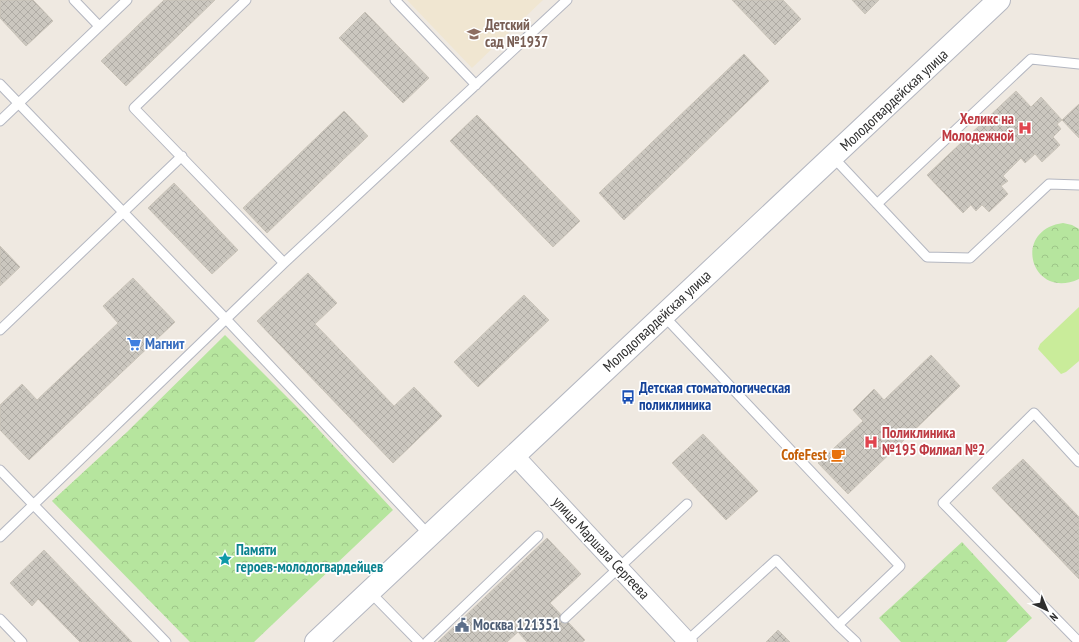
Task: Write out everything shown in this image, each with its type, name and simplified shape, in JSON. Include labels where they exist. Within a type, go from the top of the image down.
[{"type":"street","name":"Молодогвардейская улица","points":[[316,642],[999,0]]},
{"type":"street","name":"улица Маршала Сергеева","points":[[514,455],[620,567],[687,642]]},
{"type":"lane","points":[[74,0],[99,26]]},
{"type":"lane","points":[[0,121],[127,0]]},
{"type":"lane","points":[[246,0],[134,108],[284,263]]},
{"type":"lane","points":[[395,0],[476,85]]},
{"type":"lane","points":[[0,537],[284,263],[567,0]]},
{"type":"lane","points":[[877,204],[1031,58],[1079,64]]},
{"type":"lane","points":[[0,84],[124,211],[429,535]]},
{"type":"lane","points":[[0,330],[182,156]]},
{"type":"lane","points":[[833,157],[927,257],[970,258],[1049,184],[1079,185]]},
{"type":"lane","points":[[663,316],[900,566],[838,625]]},
{"type":"lane","points":[[1079,462],[1034,413],[944,503],[1079,642]]},
{"type":"lane","points":[[0,470],[166,642]]},
{"type":"lane","points":[[565,618],[687,504]]},
{"type":"lane","points":[[427,642],[538,536]]},
{"type":"lane","points":[[687,642],[776,560],[856,642]]},
{"type":"lane","points":[[369,591],[419,642]]},
{"type":"lane","points":[[0,619],[22,642]]},
{"type":"shaded area","name":"Детский сад №1937","points":[[407,0],[543,0],[472,68]]},
{"type":"green space","points":[[1063,223],[1072,225],[1079,229],[1079,279],[1062,283],[1049,281],[1039,273],[1034,262],[1033,250],[1037,238],[1047,228]]},
{"type":"green space","points":[[1079,307],[1079,361],[1066,372],[1061,374],[1038,349],[1040,344]]},
{"type":"green space","points":[[225,335],[307,417],[393,510],[254,642],[190,642],[52,501],[127,432]]},
{"type":"green space","points":[[962,542],[1032,618],[1006,642],[901,642],[879,618]]},
{"type":"building","points":[[0,0],[33,0],[53,21],[26,46],[0,18]]},
{"type":"building","points":[[164,0],[215,0],[126,86],[101,61]]},
{"type":"building","points":[[732,0],[783,0],[801,19],[775,45]]},
{"type":"building","points":[[852,0],[879,0],[865,14]]},
{"type":"building","points":[[365,12],[429,78],[403,103],[339,38]]},
{"type":"building","points":[[744,54],[769,81],[624,220],[599,193]]},
{"type":"building","points":[[1016,91],[1031,107],[1041,97],[1062,120],[1057,124],[1061,129],[1053,137],[1060,145],[1042,162],[1035,154],[1025,163],[1021,158],[1003,176],[1008,181],[1001,186],[1008,194],[989,212],[982,205],[976,211],[971,205],[963,213],[927,175]]},
{"type":"building","points":[[1079,104],[1079,138],[1062,120]]},
{"type":"building","points":[[344,111],[368,136],[267,233],[243,208]]},
{"type":"building","points":[[477,115],[580,221],[553,247],[450,141]]},
{"type":"building","points":[[174,183],[238,250],[212,274],[148,208]]},
{"type":"building","points":[[0,246],[20,267],[0,286]]},
{"type":"building","points":[[308,273],[337,303],[315,324],[394,406],[414,387],[442,416],[393,463],[257,321]]},
{"type":"building","points":[[133,278],[175,322],[29,460],[0,430],[0,405],[22,384],[37,400],[118,323],[103,306]]},
{"type":"building","points":[[524,295],[549,320],[478,387],[454,362]]},
{"type":"building","name":"Поликлиника №195 Филиал №2","points":[[931,355],[960,386],[848,494],[818,463],[863,421],[853,410],[874,389],[884,400]]},
{"type":"building","points":[[703,434],[758,491],[726,520],[672,463]]},
{"type":"building","points":[[1023,459],[1079,517],[1079,579],[992,488]]},
{"type":"building","points":[[547,538],[581,574],[550,603],[585,640],[582,642],[527,642],[518,632],[507,642],[438,642]]},
{"type":"building","points":[[44,550],[132,642],[80,642],[38,599],[32,606],[10,583]]},
{"type":"building","points":[[778,630],[790,642],[766,642]]},
{"type":"place","name":"Детский сад №1937","points":[[474,34]]},
{"type":"place","name":"Хеликс на Молодежной","points":[[1025,128]]},
{"type":"place","name":"Магнит","points":[[134,344]]},
{"type":"place","name":"Детская стоматологическая поликлиника","points":[[628,397]]},
{"type":"place","name":"Поликлиника №195 Филиал №2","points":[[871,442]]},
{"type":"place","name":"CofeFest","points":[[838,455]]},
{"type":"place","name":"Памяти героев-молодогвардейцев","points":[[225,559]]},
{"type":"place","name":"Москва 121351","points":[[462,625]]}]
